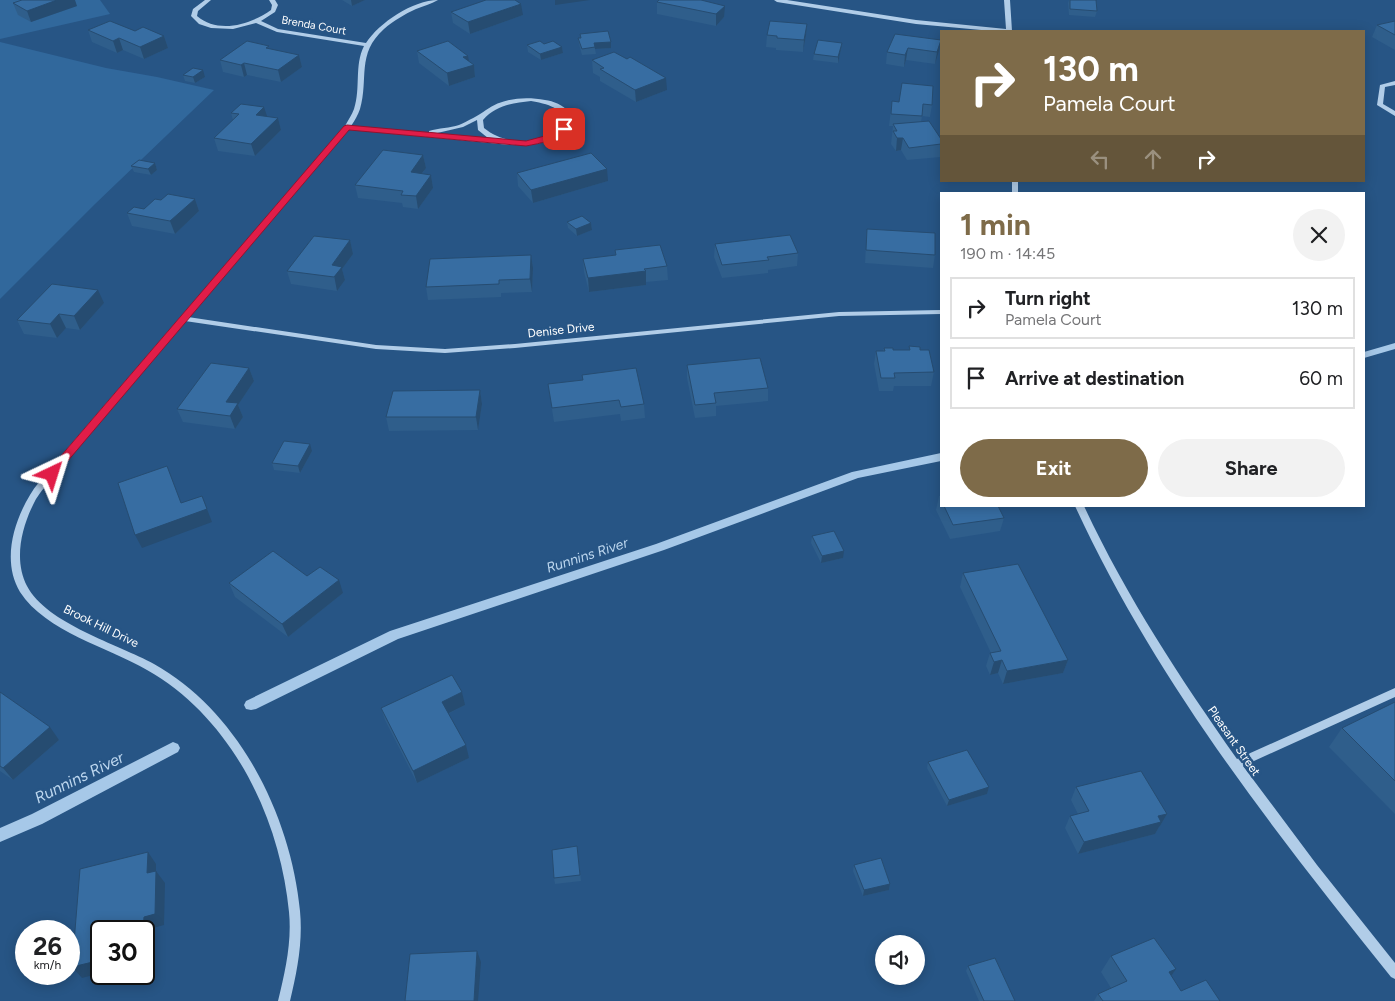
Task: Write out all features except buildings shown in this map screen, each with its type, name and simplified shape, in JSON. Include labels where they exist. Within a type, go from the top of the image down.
[{"type":"street","name":"Brenda Court","points":[[208,0],[195,10],[194,16],[198,21],[206,25],[230,27],[257,21],[273,11],[275,5],[272,0]]},
{"type":"street","name":"Brook Hill Drive","points":[[284,1001],[294,947],[294,904],[282,840],[255,777],[237,749],[213,718],[169,677],[143,661],[73,628],[49,614],[31,599],[18,577],[15,555],[18,528],[32,500],[52,474],[347,127],[357,110],[362,59],[368,45],[377,33],[399,16],[435,0]]},
{"type":"street","points":[[777,0],[916,22],[998,30]]},
{"type":"street","points":[[1006,0],[1008,30]]},
{"type":"street","name":"Brenda Court","points":[[257,21],[277,30],[368,45]]},
{"type":"street","points":[[1395,83],[1382,86],[1380,105],[1395,114]]},
{"type":"street","points":[[347,127],[510,143],[534,142],[554,136],[564,129],[568,122],[568,116],[563,109],[555,104],[531,99],[505,102],[461,126],[419,134]]},
{"type":"street","points":[[484,113],[480,121],[480,128],[486,135],[496,140],[510,143]]},
{"type":"street","name":"Denise Drive","points":[[185,319],[376,347],[444,351],[515,346],[839,314],[940,312]]},
{"type":"street","name":"Pleasant Street","points":[[1079,507],[1095,542],[1140,624],[1235,765],[1313,872],[1395,973]]},
{"type":"street","points":[[1235,765],[1395,692]]},
{"type":"shaded area","points":[[0,0],[100,0],[110,14],[0,39]]},
{"type":"shaded area","points":[[0,42],[106,68],[214,90],[95,204],[0,299]]},
{"type":"waterway","name":"Runnins River","points":[[1365,355],[1395,346]]},
{"type":"waterway","name":"Runnins River","points":[[251,705],[394,635],[660,547],[856,475],[940,457]]},
{"type":"waterway","name":"Runnins River","points":[[0,835],[37,819],[173,748]]},
{"type":"route","points":[[52,474],[347,127],[526,144],[542,141],[564,129]]}]
